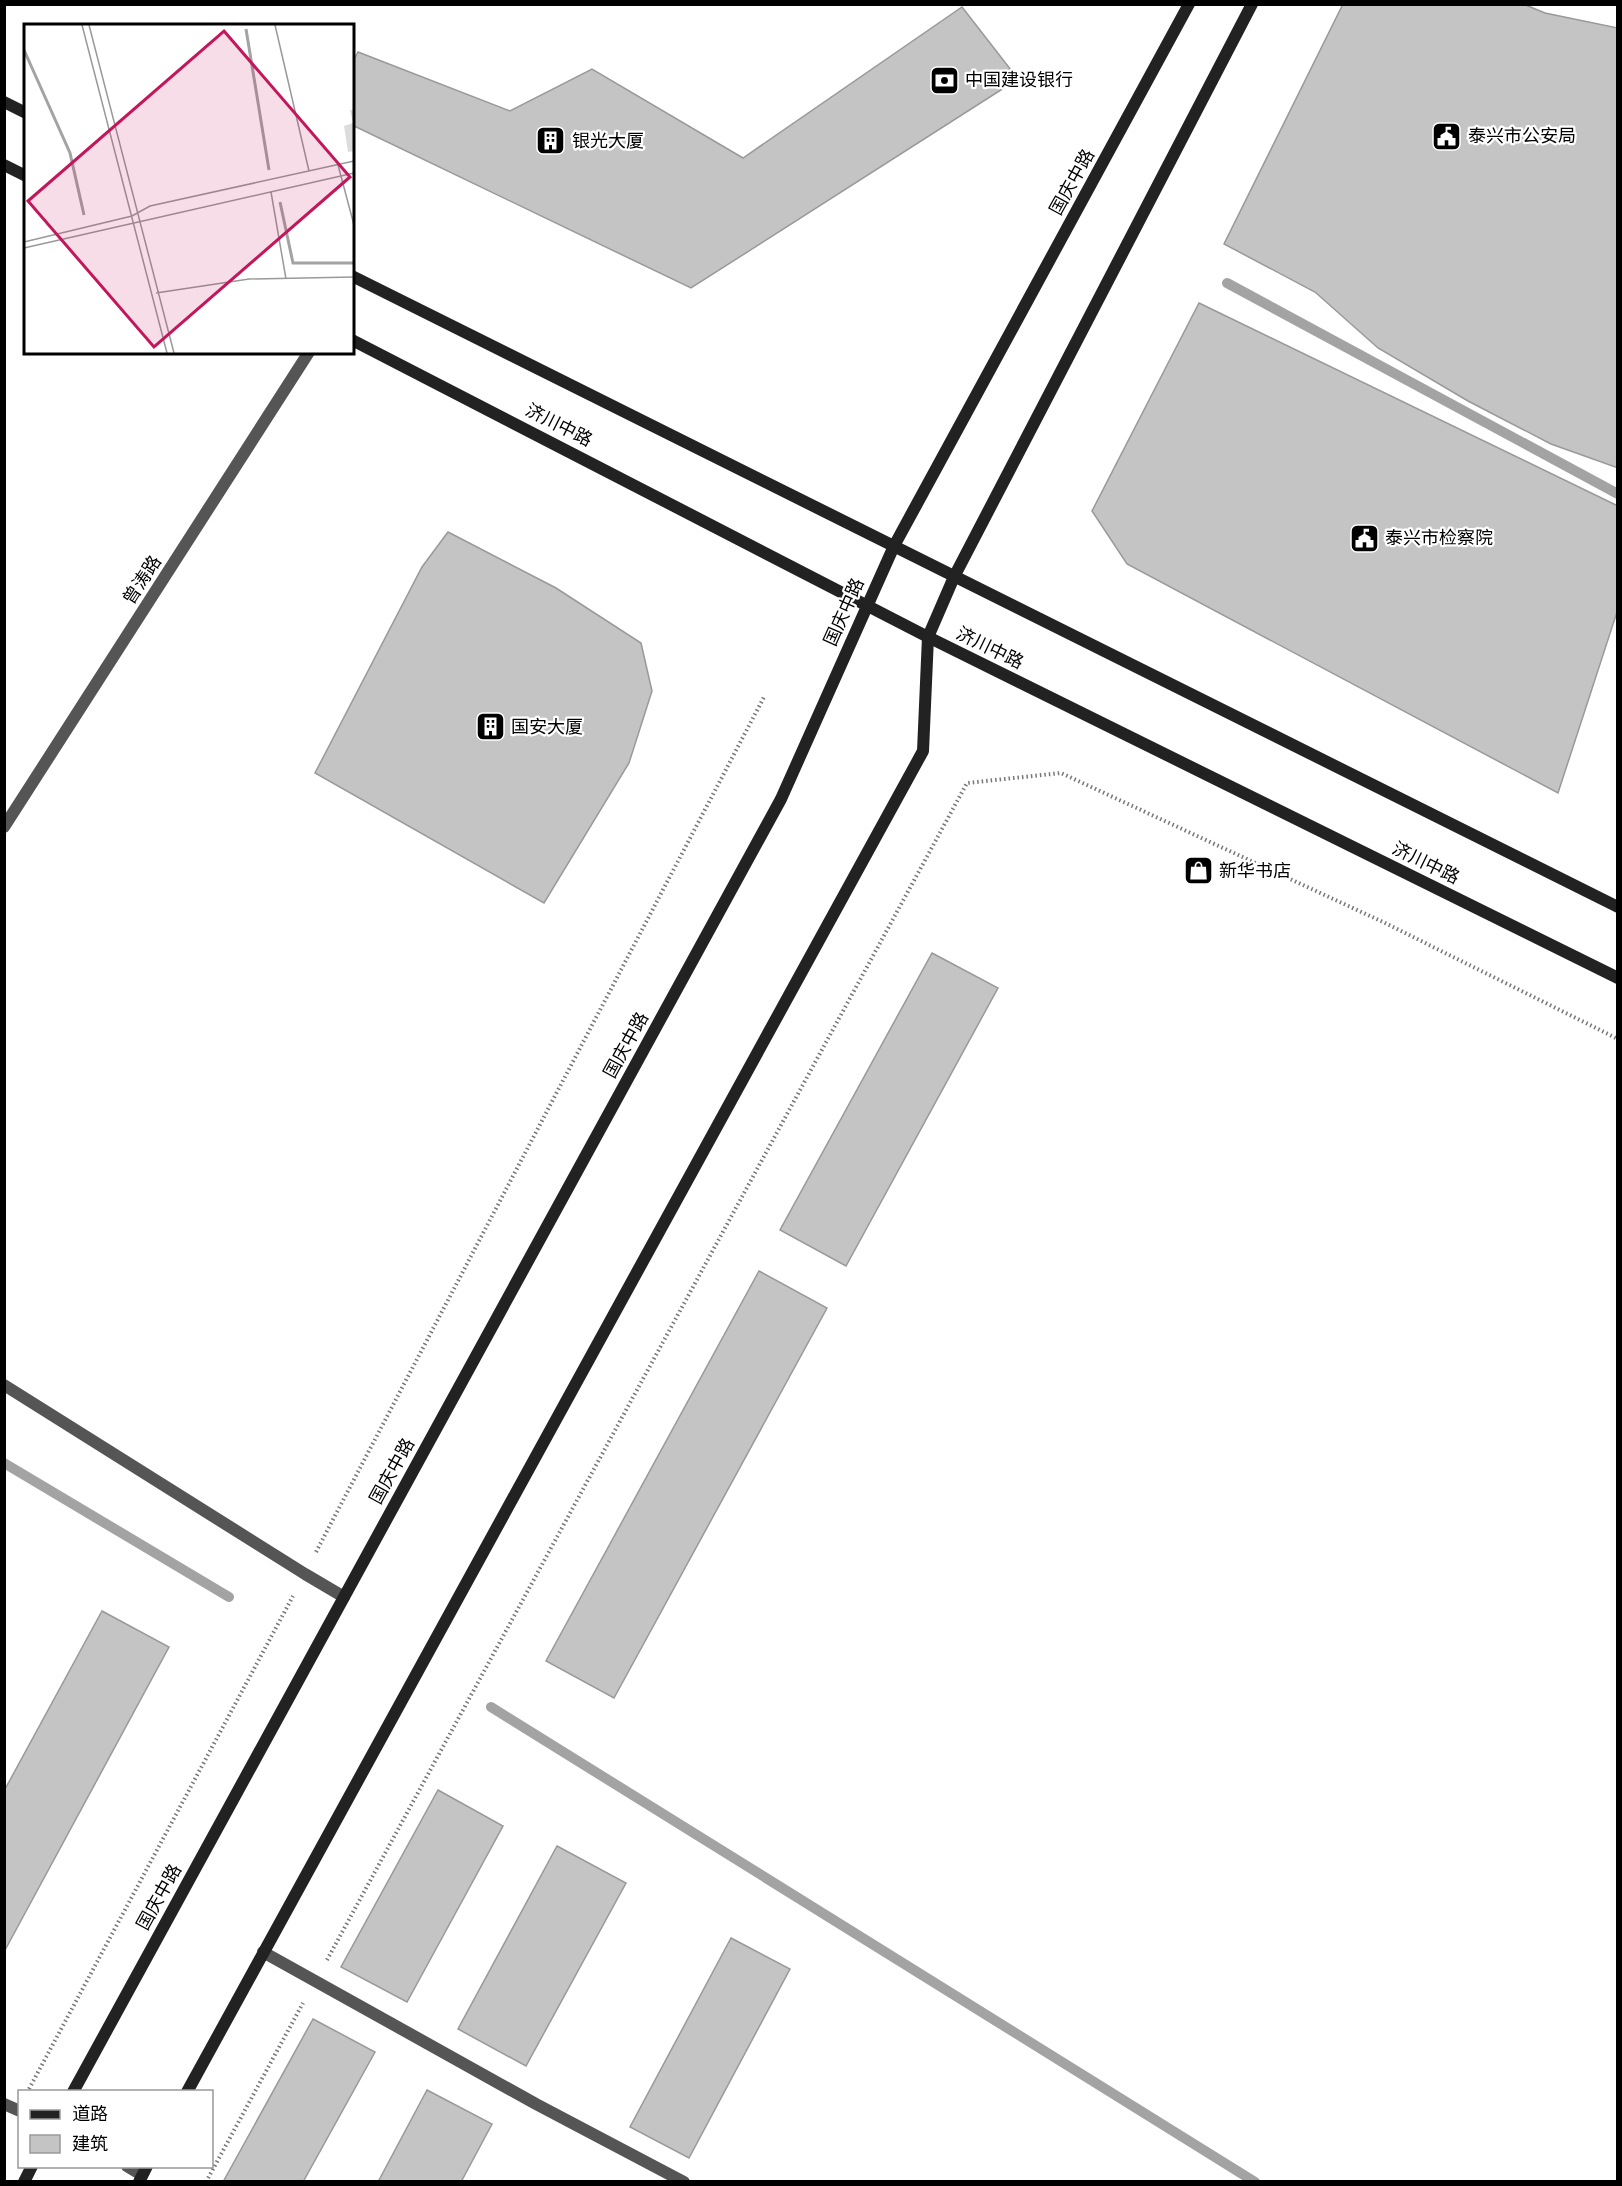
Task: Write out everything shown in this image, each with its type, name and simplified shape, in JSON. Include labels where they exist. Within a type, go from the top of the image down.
[{"type":"main road","name":"国庆中路","points":[[74,2090],[781,800],[894,546],[1189,4]]},
{"type":"main road","points":[[188,2090],[922,751],[928,637],[954,577],[1252,4]]},
{"type":"main road","points":[[4,102],[24,112]]},
{"type":"main road","points":[[4,165],[24,175]]},
{"type":"main road","points":[[354,277],[1617,908]]},
{"type":"main road","name":"济川中路","points":[[354,341],[928,637],[1617,978]]},
{"type":"street","name":"曾涛路","points":[[4,827],[308,354]]},
{"type":"street","points":[[4,1385],[344,1597]]},
{"type":"street","points":[[262,1952],[536,2104],[684,2181]]},
{"type":"street","points":[[4,2104],[18,2110]]},
{"type":"path","points":[[28,2090],[304,1574],[764,697]]},
{"type":"path","points":[[206,2181],[967,783],[1061,772],[1383,922],[1617,1039]]},
{"type":"building","name":"泰兴市公安局","points":[[1343,4],[1523,4],[1545,13],[1618,28],[1618,468],[1551,444],[1468,401],[1378,348],[1315,292],[1224,244]]},
{"type":"building","name":"银光大厦","points":[[962,7],[1018,79],[691,288],[354,126],[354,59],[358,52],[510,111],[592,69],[743,158]]},
{"type":"building","name":"泰兴市检察院","points":[[1199,303],[1618,506],[1618,609],[1558,793],[1127,564],[1092,511]]},
{"type":"building","name":"国安大厦","points":[[448,532],[556,588],[641,643],[652,691],[629,763],[544,903],[315,773],[422,567]]},
{"type":"building","points":[[932,953],[998,988],[846,1266],[780,1230]]},
{"type":"building","points":[[759,1271],[827,1308],[614,1698],[546,1661]]},
{"type":"building","points":[[102,1611],[169,1647],[4,1952],[4,1791]]},
{"type":"building","points":[[438,1790],[503,1826],[407,2002],[341,1967]]},
{"type":"building","points":[[557,1846],[626,1883],[526,2066],[458,2029]]},
{"type":"building","points":[[731,1938],[790,1969],[689,2158],[630,2127]]},
{"type":"building","points":[[313,2019],[375,2052],[303,2182],[223,2182]]},
{"type":"building","points":[[427,2090],[492,2124],[461,2182],[378,2182]]},
{"type":"waterway","points":[[1227,283],[1618,494]]},
{"type":"waterway","points":[[4,1463],[229,1597]]},
{"type":"waterway","points":[[491,1707],[1255,2182]]},
{"type":"place","name":"中国建设银行","points":[[944,80]]},
{"type":"place","name":"泰兴市公安局","points":[[1447,136]]},
{"type":"place","name":"银光大厦","points":[[551,141]]},
{"type":"place","name":"泰兴市检察院","points":[[1364,538]]},
{"type":"place","name":"国安大厦","points":[[490,727]]},
{"type":"place","name":"新华书店","points":[[1198,871]]}]
